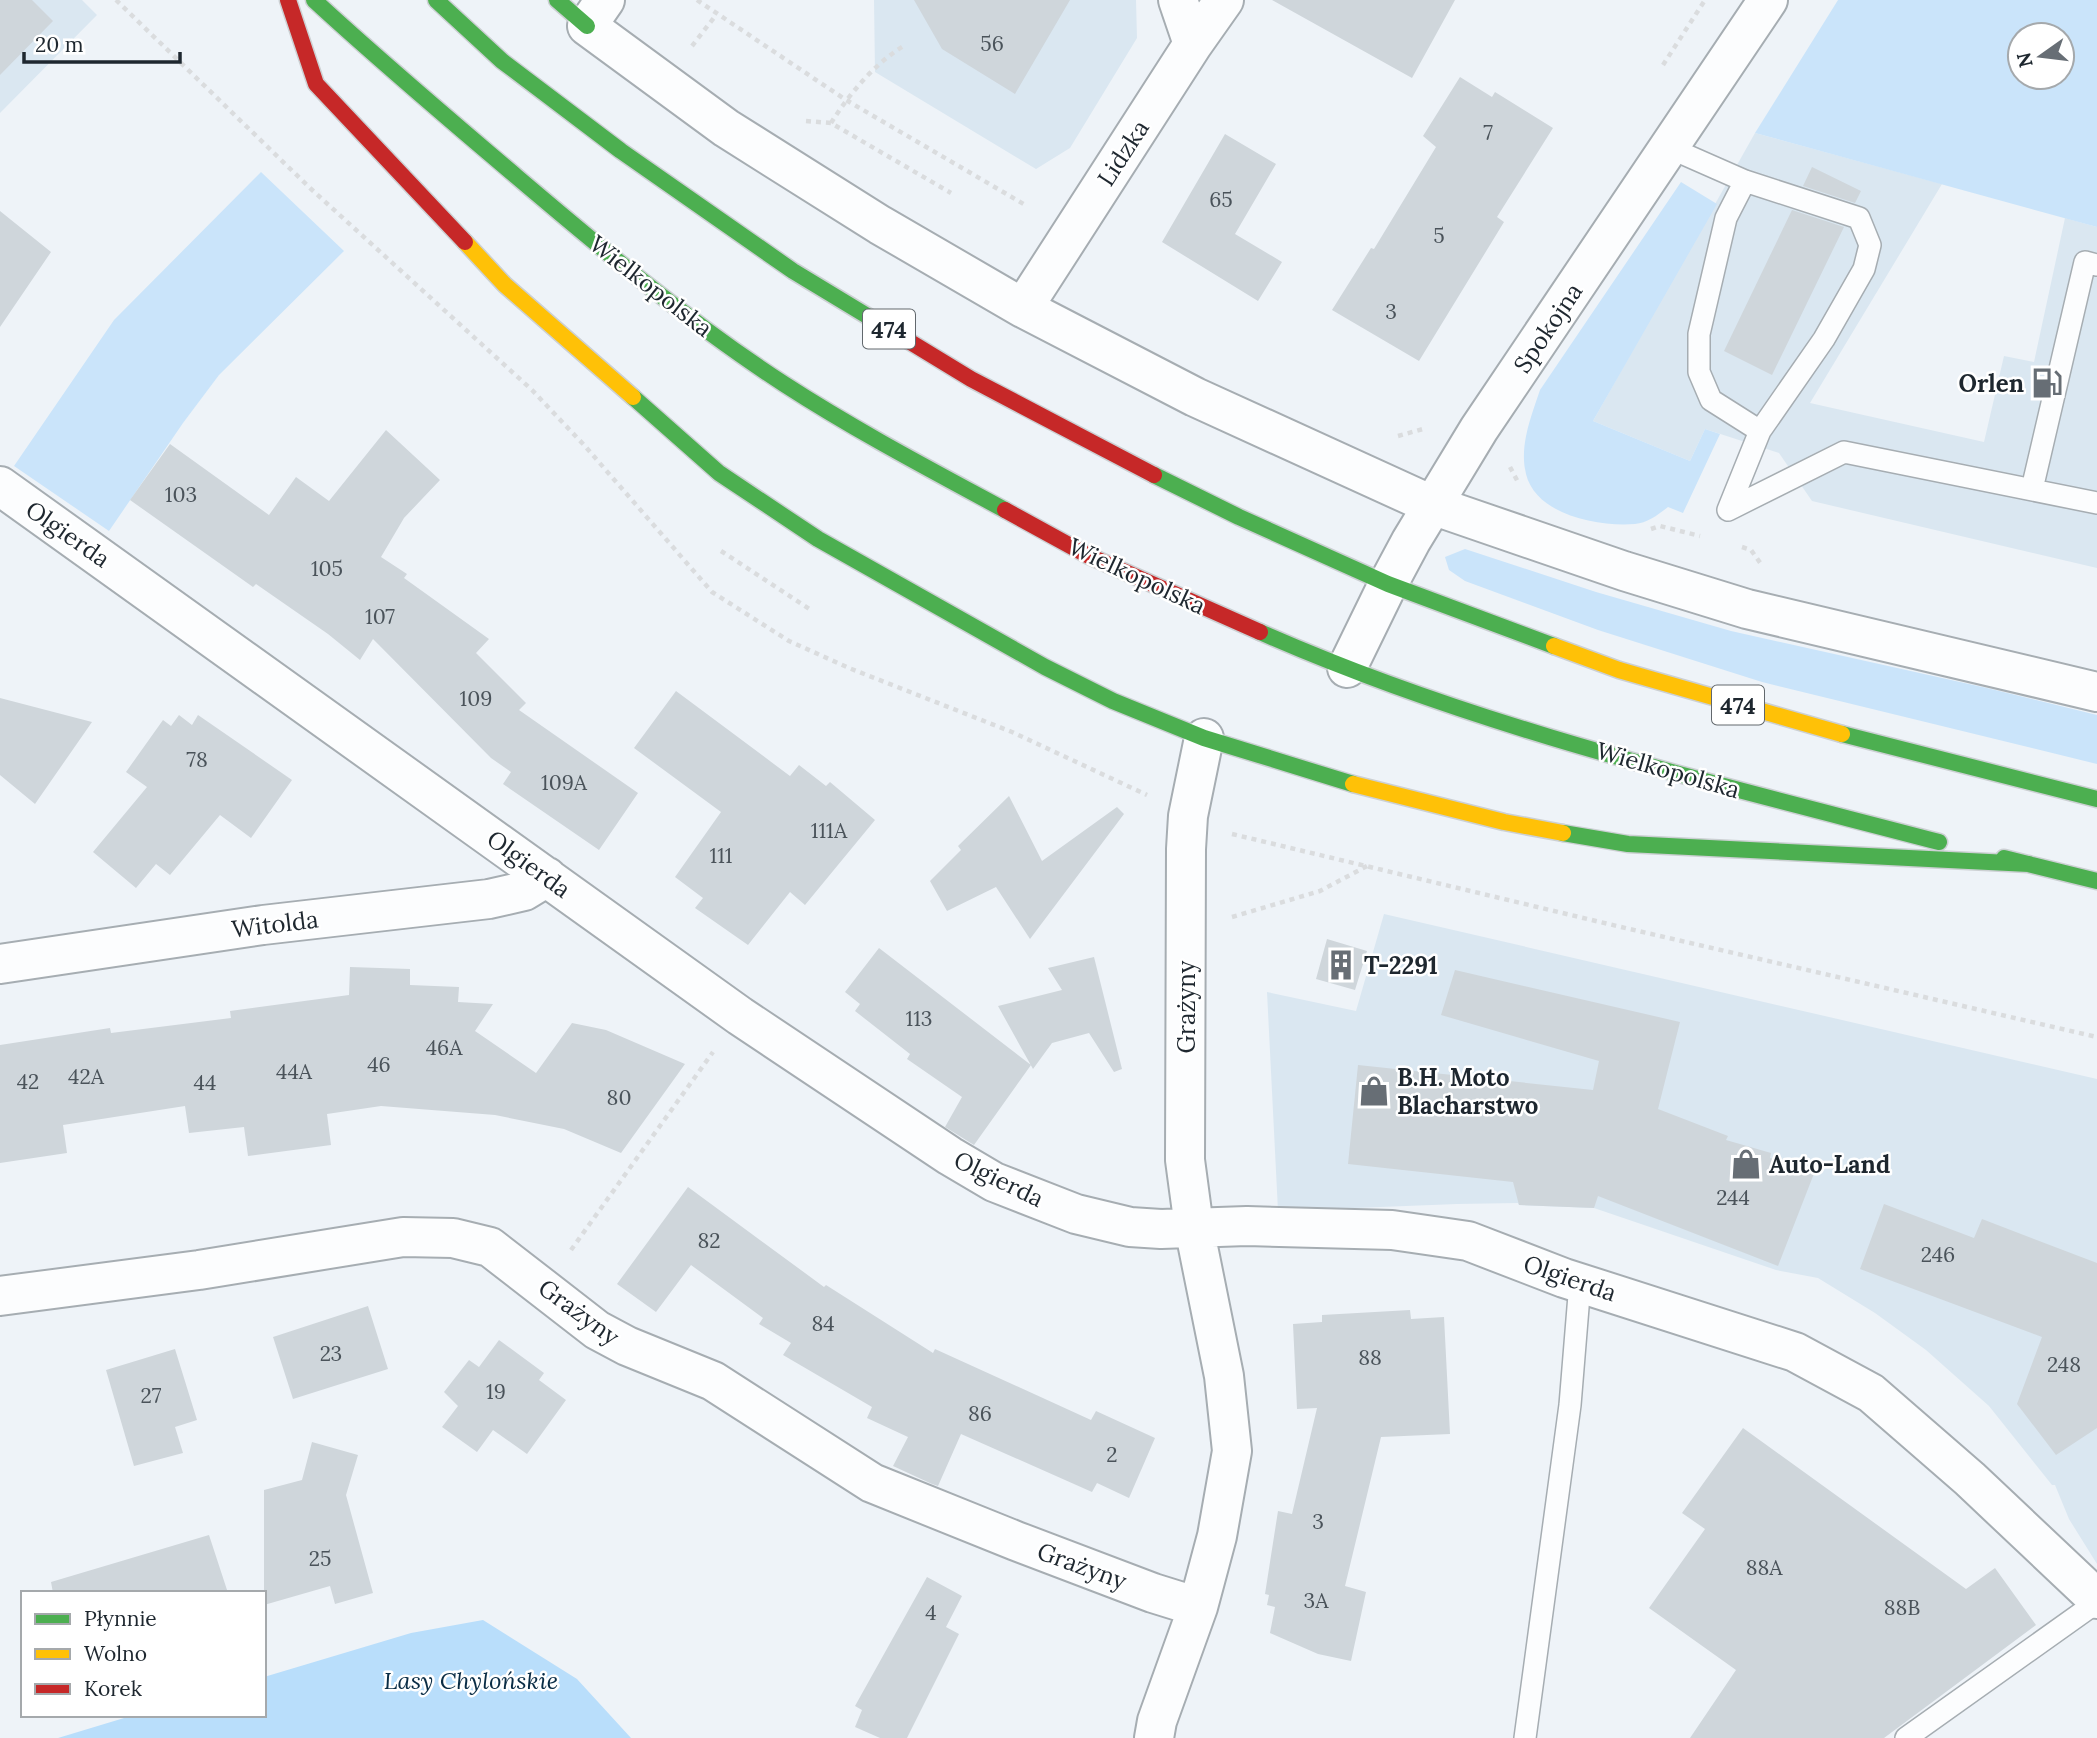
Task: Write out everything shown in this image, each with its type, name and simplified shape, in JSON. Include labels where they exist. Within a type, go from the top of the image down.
[{"type":"main road","points":[[288,0],[316,84],[505,285],[719,473],[818,539],[1045,667],[1113,701],[1204,738],[1383,793],[1504,822],[1628,844],[2029,864]]},
{"type":"main road","name":"Wielkopolska","points":[[314,0],[616,261],[703,328],[785,385],[907,457],[1087,555],[1347,668],[1423,696],[1621,758],[1854,821],[2097,881]]},
{"type":"main road","name":"474","points":[[436,0],[502,61],[610,143],[793,271],[971,379],[1240,517],[1388,584],[1619,670],[1798,723],[2097,799]]},
{"type":"main road","points":[[557,0],[596,13]]},
{"type":"street","points":[[1178,0],[1193,44]]},
{"type":"street","name":"Lidzka","points":[[1023,308],[1224,0]]},
{"type":"street","name":"Spokojna","points":[[1347,668],[1388,584],[1479,429],[1768,0]]},
{"type":"street","points":[[596,13],[726,128],[880,225],[1023,308],[1195,397],[1432,505],[1624,571],[1747,609],[2097,692]]},
{"type":"street","name":"Olgierda","points":[[0,486],[740,1016],[950,1156],[994,1182],[1076,1214],[1120,1225],[1161,1229],[1194,1227],[1392,1230],[1468,1241],[1580,1283],[1795,1352],[1871,1393],[1970,1479],[2097,1601]]},
{"type":"street","name":"Grażyny","points":[[1153,1738],[1198,1607],[1217,1535],[1232,1451],[1224,1376],[1194,1227],[1185,1160],[1187,834],[1204,738]]},
{"type":"street","name":"Witolda","points":[[0,964],[263,925],[489,899],[524,891],[547,877]]},
{"type":"street","name":"Grażyny","points":[[0,1296],[199,1270],[403,1237],[453,1238],[490,1247],[597,1330],[627,1346],[713,1381],[872,1483],[1041,1551],[1198,1607]]},
{"type":"lane","points":[[1670,148],[1745,181],[1859,218],[1870,244],[1864,269],[1824,339],[1760,431],[1728,510],[1844,452],[2097,503]]},
{"type":"lane","points":[[1745,181],[1726,218],[1699,334],[1699,373],[1711,400],[1760,431]]},
{"type":"lane","points":[[2032,489],[2085,262],[2097,265]]},
{"type":"lane","points":[[1525,1738],[1570,1405],[1580,1283]]},
{"type":"lane","points":[[1906,1738],[2097,1601]]},
{"type":"path","points":[[116,0],[310,188],[532,390],[584,445],[712,592],[789,641],[849,668],[1012,732],[1154,799]]},
{"type":"path","points":[[697,0],[846,100],[1027,206]]},
{"type":"path","points":[[831,123],[864,78],[905,45]]},
{"type":"path","points":[[844,133],[951,193]]},
{"type":"path","points":[[721,551],[811,610]]},
{"type":"path","points":[[1225,832],[2097,1037]]},
{"type":"path","points":[[1185,944],[1210,927],[1239,914],[1320,891],[1368,866]]},
{"type":"path","points":[[545,1288],[696,1075]]},
{"type":"shaded area","points":[[0,0],[82,0],[97,15],[0,113]]},
{"type":"shaded area","points":[[874,0],[1136,0],[1137,38],[1070,148],[1036,169],[875,72]]},
{"type":"shaded area","points":[[1838,0],[2097,0],[2097,227],[1755,133]]},
{"type":"shaded area","points":[[1755,133],[1942,184],[1810,403],[1984,442],[2004,356],[2034,362],[2065,218],[2097,227],[2097,568],[1812,501],[1779,453],[1705,429],[1690,461],[1593,421]]},
{"type":"shaded area","points":[[261,172],[344,251],[219,375],[109,531],[14,466],[114,320]]},
{"type":"shaded area","points":[[1681,182],[1717,204],[1593,421],[1690,461],[1705,429],[1720,434],[1683,513],[1668,507],[1656,516],[1635,524],[1604,523],[1570,516],[1542,500],[1532,488],[1526,474],[1525,442],[1533,411],[1540,390]]},
{"type":"shaded area","points":[[1465,549],[1596,592],[1731,631],[2097,715],[2097,764],[1762,682],[1598,630],[1465,581],[1449,570],[1445,557]]},
{"type":"shaded area","points":[[1384,914],[2097,1079],[2097,1564],[2069,1519],[2055,1485],[2052,1485],[1989,1406],[1926,1350],[1875,1313],[1818,1278],[1776,1270],[1594,1208],[1518,1203],[1278,1211],[1267,992],[1356,1011]]},
{"type":"green space","name":"Lasy Chylońskie","points":[[483,1620],[577,1679],[631,1738],[58,1738],[127,1717],[266,1717],[266,1676],[411,1633]]},
{"type":"building","points":[[0,0],[32,0],[53,21],[0,75]]},
{"type":"building","points":[[914,0],[1070,0],[1015,94],[942,49]]},
{"type":"building","points":[[1272,0],[1455,0],[1412,78]]},
{"type":"building","points":[[1460,77],[1492,97],[1495,92],[1553,128],[1497,217],[1504,222],[1419,361],[1332,310],[1371,248],[1374,249],[1436,147],[1423,136]]},
{"type":"building","points":[[1225,134],[1276,164],[1235,234],[1282,262],[1258,301],[1162,242]]},
{"type":"building","points":[[1812,167],[1861,191],[1855,203],[1803,186]]},
{"type":"building","points":[[1792,210],[1844,227],[1772,375],[1724,351]]},
{"type":"building","points":[[0,211],[51,252],[0,327]]},
{"type":"building","points":[[386,430],[440,480],[404,518],[381,557],[407,574],[404,578],[489,639],[476,653],[526,703],[519,710],[638,793],[599,850],[503,784],[511,772],[491,758],[373,639],[360,660],[328,634],[256,584],[253,587],[130,500],[170,444],[269,515],[296,477],[329,501]]},
{"type":"building","points":[[676,691],[790,776],[799,765],[826,786],[830,782],[875,820],[805,905],[790,892],[748,945],[695,908],[703,898],[675,877],[721,812],[634,748]]},
{"type":"building","points":[[0,698],[92,722],[35,804],[0,775]]},
{"type":"building","points":[[179,715],[192,725],[198,715],[292,780],[251,838],[220,815],[170,875],[156,864],[136,888],[93,852],[147,787],[126,772],[163,720],[171,726]]},
{"type":"building","points":[[1009,796],[1042,861],[1117,807],[1124,814],[1030,939],[996,887],[947,911],[930,881],[961,850],[958,846]]},
{"type":"building","name":"T-2291","points":[[1327,939],[1367,951],[1355,990],[1316,979]]},
{"type":"building","points":[[879,948],[1031,1065],[974,1145],[945,1127],[962,1097],[907,1059],[910,1054],[855,1011],[860,1004],[845,992]]},
{"type":"building","points":[[1094,957],[1122,1069],[1114,1072],[1089,1033],[1052,1043],[1033,1069],[998,1006],[1062,990],[1048,968]]},
{"type":"building","points":[[350,967],[410,969],[410,985],[459,987],[458,1002],[493,1004],[475,1031],[536,1073],[572,1023],[606,1030],[685,1064],[621,1153],[564,1129],[495,1115],[381,1106],[327,1114],[331,1145],[248,1156],[244,1127],[189,1133],[185,1106],[63,1125],[67,1153],[0,1163],[0,1045],[110,1028],[111,1033],[231,1018],[230,1011],[349,995]]},
{"type":"building","points":[[1455,970],[1680,1022],[1658,1109],[1728,1136],[1726,1140],[1771,1153],[1770,1158],[1815,1171],[1778,1266],[1598,1196],[1594,1208],[1519,1205],[1513,1182],[1348,1164],[1358,1065],[1593,1090],[1599,1061],[1441,1015]]},
{"type":"building","points":[[688,1187],[824,1287],[826,1285],[933,1353],[935,1349],[1091,1420],[1096,1411],[1155,1438],[1129,1498],[1097,1483],[1092,1492],[961,1434],[938,1486],[932,1484],[893,1466],[908,1437],[867,1418],[872,1407],[783,1355],[791,1343],[759,1324],[763,1318],[691,1265],[656,1312],[617,1284]]},
{"type":"building","points":[[1884,1204],[1974,1238],[1982,1219],[2097,1263],[2097,1428],[2056,1455],[2017,1404],[2042,1337],[1860,1269]]},
{"type":"building","points":[[368,1306],[388,1369],[293,1399],[273,1337]]},
{"type":"building","points":[[1410,1310],[1411,1319],[1444,1317],[1450,1434],[1381,1437],[1345,1586],[1366,1592],[1351,1661],[1318,1654],[1270,1633],[1275,1607],[1267,1605],[1269,1595],[1265,1594],[1278,1511],[1292,1514],[1317,1408],[1297,1409],[1293,1324],[1322,1322],[1322,1315]]},
{"type":"building","points":[[499,1340],[544,1373],[539,1380],[566,1400],[527,1454],[493,1430],[477,1452],[442,1427],[458,1406],[444,1392],[469,1360],[479,1367]]},
{"type":"building","points":[[175,1349],[197,1420],[175,1427],[183,1453],[134,1466],[106,1370]]},
{"type":"building","points":[[1743,1428],[1966,1589],[1995,1568],[2036,1625],[1884,1738],[1690,1738],[1736,1670],[1649,1608],[1705,1529],[1682,1513]]},
{"type":"building","points":[[312,1442],[358,1455],[346,1495],[373,1593],[335,1604],[330,1586],[266,1604],[264,1490],[302,1480]]},
{"type":"building","points":[[209,1535],[227,1591],[53,1591],[51,1582]]},
{"type":"building","points":[[927,1577],[962,1596],[946,1627],[959,1634],[907,1738],[880,1738],[855,1727],[862,1710],[855,1706]]},
{"type":"traffic: fast","points":[[314,0],[549,204],[715,336],[749,361],[838,417],[1005,510]]},
{"type":"traffic: fast","points":[[436,0],[502,61],[621,151],[793,271],[902,337]]},
{"type":"traffic: fast","points":[[557,0],[587,26]]},
{"type":"traffic: fast","points":[[633,397],[719,473],[818,539],[1045,667],[1113,701],[1204,738],[1353,784]]},
{"type":"traffic: fast","points":[[1154,475],[1239,517],[1388,584],[1554,646]]},
{"type":"traffic: fast","points":[[1260,632],[1425,697],[1510,725],[1681,774],[1939,842]]},
{"type":"traffic: fast","points":[[1842,734],[2097,799]]},
{"type":"traffic: fast","points":[[1563,833],[1628,844],[2029,864]]},
{"type":"traffic: fast","points":[[2004,858],[2097,881]]},
{"type":"traffic: slow","points":[[465,242],[505,285],[633,397]]},
{"type":"traffic: slow","points":[[1554,646],[1619,670],[1842,734]]},
{"type":"traffic: slow","points":[[1353,784],[1504,822],[1563,833]]},
{"type":"traffic: jam","points":[[288,0],[316,84],[465,242]]},
{"type":"traffic: jam","points":[[902,337],[971,379],[1154,475]]},
{"type":"traffic: jam","points":[[1005,510],[1087,555],[1260,632]]},
{"type":"place","name":"Orlen","points":[[2047,383]]},
{"type":"place","name":"T-2291","points":[[1341,965]]},
{"type":"place","name":"B.H. Moto Blacharstwo","points":[[1374,1091]]},
{"type":"place","name":"Auto-Land","points":[[1746,1164]]}]
